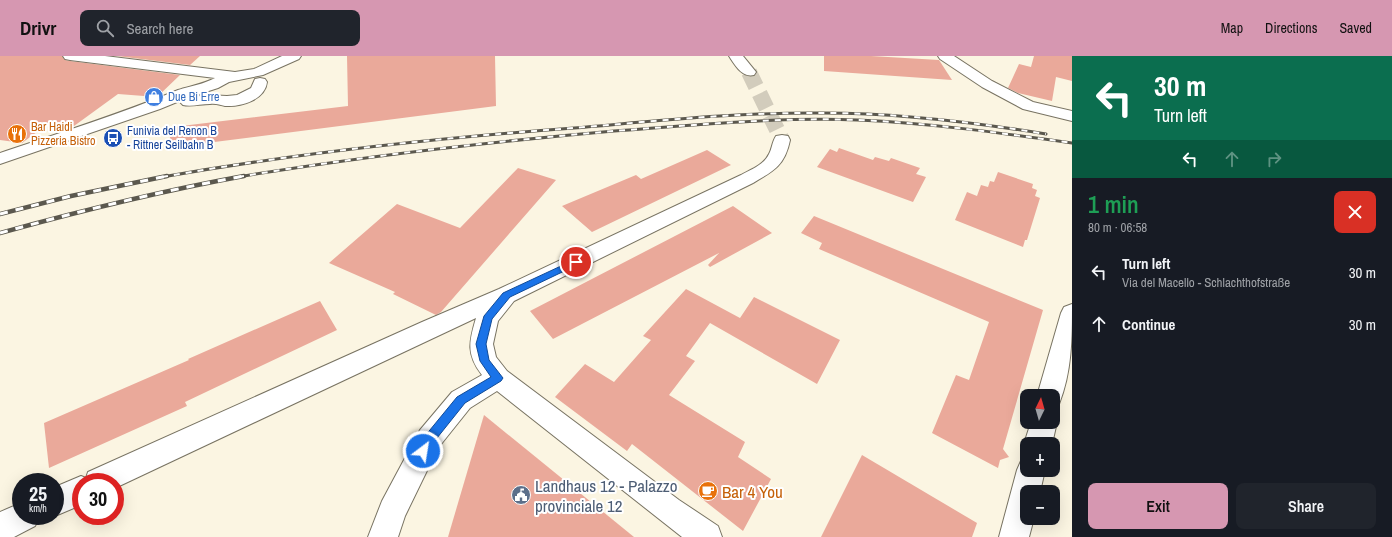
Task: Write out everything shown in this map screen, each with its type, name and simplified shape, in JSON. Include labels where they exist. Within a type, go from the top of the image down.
[{"type":"street","points":[[70,56],[235,77],[253,77],[260,82]]},
{"type":"street","points":[[0,159],[155,106],[214,92],[235,77],[258,72],[294,56]]},
{"type":"street","points":[[214,92],[227,101],[245,98],[258,90],[260,82],[302,56]]},
{"type":"street","points":[[736,56],[749,72]]},
{"type":"street","points":[[945,56],[987,84],[1028,106],[1072,116]]},
{"type":"street","points":[[117,473],[430,328],[506,295],[747,179],[770,165],[780,153],[782,140]]},
{"type":"street","points":[[506,295],[487,318],[481,344],[485,361],[498,378],[669,510],[707,537]]},
{"type":"street","points":[[1052,389],[1070,328]]},
{"type":"street","points":[[384,537],[392,511],[429,439],[461,400],[498,378]]},
{"type":"street","points":[[1014,537],[1029,477]]},
{"type":"street","points":[[0,528],[12,522]]},
{"type":"building","points":[[0,56],[62,56],[65,60],[70,61],[180,75],[157,97],[118,94],[74,126],[49,123],[22,143],[0,140]]},
{"type":"building","points":[[117,56],[200,56],[190,65]]},
{"type":"building","points":[[347,56],[495,56],[496,106],[167,148],[173,127],[348,106]]},
{"type":"building","points":[[824,56],[871,56],[939,60],[952,80],[824,71]]},
{"type":"building","points":[[1034,56],[1072,56],[1072,81],[1056,77],[1052,101],[1018,93],[1008,88],[1019,64],[1031,67]]},
{"type":"building","points":[[839,148],[873,160],[875,157],[889,161],[891,158],[920,168],[916,174],[926,177],[913,202],[817,167],[830,149],[837,152]]},
{"type":"building","points":[[707,150],[731,165],[592,232],[562,206],[636,175],[641,179]]},
{"type":"building","points":[[518,168],[556,180],[441,312],[436,315],[393,294],[395,292],[329,263],[397,204],[460,228]]},
{"type":"building","points":[[998,172],[1033,184],[1032,188],[1037,190],[1035,196],[1040,198],[1027,240],[1025,240],[1023,247],[955,220],[967,192],[977,196],[981,185],[988,187],[990,181],[994,182]]},
{"type":"building","points":[[733,206],[772,233],[710,267],[708,265],[719,253],[553,339],[530,311]]},
{"type":"building","points":[[814,216],[1043,310],[1003,449],[1009,457],[1000,460],[998,468],[932,433],[956,375],[969,380],[989,322],[819,249],[822,243],[801,233]]},
{"type":"building","points":[[686,289],[740,318],[754,297],[840,340],[817,384],[710,323],[686,356],[695,361],[669,395],[745,442],[738,457],[771,479],[743,531],[632,444],[627,451],[555,397],[585,364],[614,382],[651,340],[643,336]]},
{"type":"building","points":[[320,301],[337,330],[185,402],[187,406],[49,468],[44,423]]},
{"type":"building","name":"Landhaus 12 - Palazzo provinciale 12","points":[[484,415],[532,454],[634,537],[448,537]]},
{"type":"building","points":[[862,455],[977,523],[972,537],[821,537]]},
{"type":"tunnel","points":[[749,72],[782,140]]},
{"type":"railway","points":[[163,177],[213,168],[367,147],[522,132],[730,115],[852,113],[907,116],[963,122],[1046,134]]},
{"type":"railway","points":[[238,177],[332,162],[520,140],[614,131],[767,121],[828,119],[885,121],[965,129],[1072,143]]},
{"type":"railway","points":[[0,233],[121,202],[244,176]]},
{"type":"railway","points":[[0,214],[71,196],[163,177]]},
{"type":"place","name":"Due Bi Erre","points":[[154,97]]},
{"type":"place","name":"Bar Haidi Pizzeria Bistro","points":[[17,134]]},
{"type":"place","name":"Funivia del Renon B - Rittner Seilbahn B","points":[[113,138]]},
{"type":"place","name":"Bar 4 You","points":[[708,491]]},
{"type":"place","name":"Landhaus 12 - Palazzo provinciale 12","points":[[521,495]]},
{"type":"route","points":[[423,451],[429,439],[461,400],[498,378],[485,361],[481,344],[487,318],[506,295],[576,262]]}]
